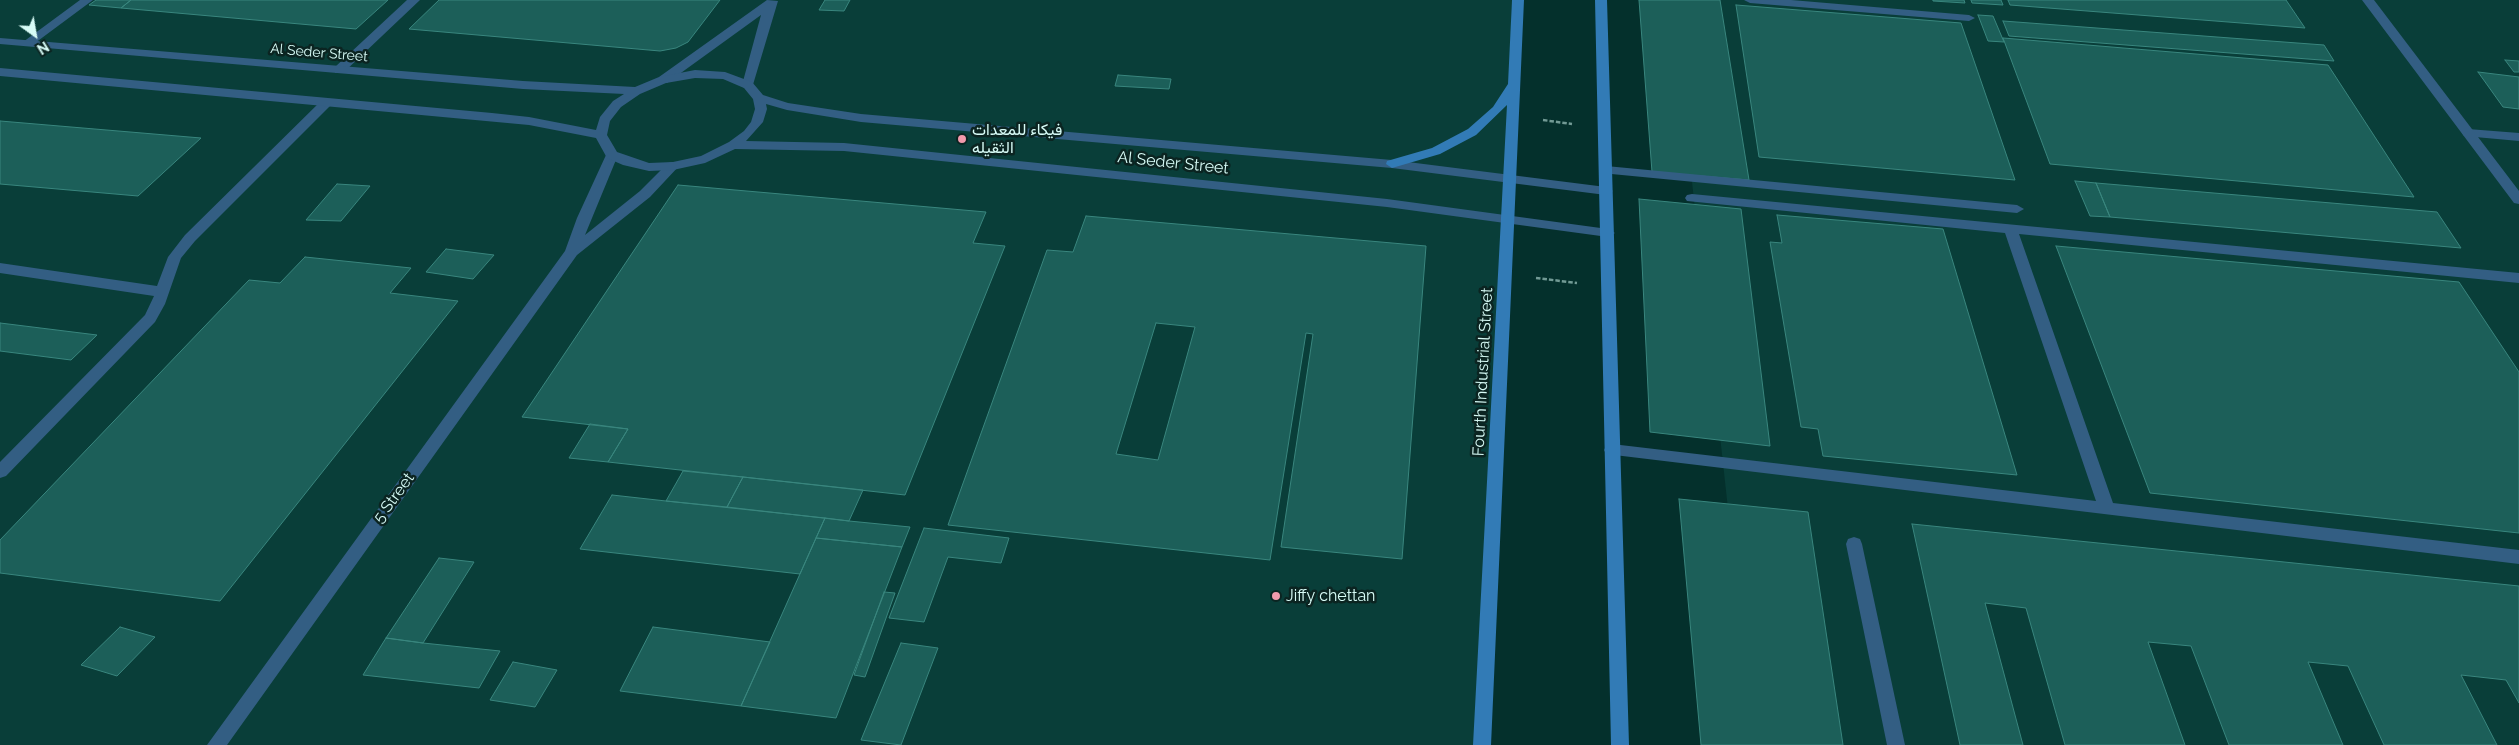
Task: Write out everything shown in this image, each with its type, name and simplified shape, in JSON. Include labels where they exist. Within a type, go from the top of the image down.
[{"type":"main road","name":"Fourth Industrial Street","points":[[1482,745],[1514,117],[1518,0]]},
{"type":"main road","points":[[1601,0],[1620,745]]},
{"type":"main road","points":[[1392,164],[1436,151],[1472,132],[1498,109],[1515,83]]},
{"type":"street","points":[[27,44],[87,0]]},
{"type":"street","points":[[339,70],[414,0]]},
{"type":"street","points":[[1750,0],[1968,18]]},
{"type":"street","points":[[2368,0],[2519,200]]},
{"type":"street","points":[[663,80],[772,2]]},
{"type":"street","points":[[748,85],[772,2]]},
{"type":"street","name":"Al Seder Street","points":[[0,42],[524,85],[636,90]]},
{"type":"street","points":[[0,72],[529,121],[601,136]]},
{"type":"street","points":[[695,74],[726,76],[748,85],[759,98],[761,110],[757,122],[748,134],[733,146],[705,158],[674,166],[650,167],[628,162],[612,154],[601,136],[604,120],[617,104],[636,90],[663,80],[695,74]]},
{"type":"street","name":"Al Seder Street","points":[[759,98],[787,106],[861,118],[1392,164],[1606,191]]},
{"type":"street","points":[[0,472],[138,332],[158,304],[171,267],[181,248],[326,102]]},
{"type":"street","points":[[2468,133],[2519,137]]},
{"type":"street","name":"Al Seder Street","points":[[733,146],[844,147],[1378,202],[1608,233]]},
{"type":"street","name":"5 Street","points":[[216,745],[572,252],[587,210],[612,154]]},
{"type":"street","name":"5 Street","points":[[572,252],[612,223],[674,166]]},
{"type":"street","points":[[1606,170],[2017,209]]},
{"type":"street","points":[[1692,198],[2519,278]]},
{"type":"street","points":[[2010,229],[2107,508]]},
{"type":"street","points":[[0,268],[162,292]]},
{"type":"street","points":[[1612,450],[2519,557]]},
{"type":"street","points":[[1854,544],[1896,745]]},
{"type":"path","points":[[1514,117],[1605,127]]},
{"type":"path","points":[[1506,274],[1609,287]]},
{"type":"shaded area","points":[[0,0],[1512,0],[1489,745],[0,745]]},
{"type":"shaded area","points":[[1672,0],[2519,0],[2519,745],[1754,745]]},
{"type":"building","points":[[96,0],[131,0],[121,8],[89,5]]},
{"type":"building","points":[[131,0],[388,0],[356,29],[121,8]]},
{"type":"building","points":[[439,0],[720,0],[688,42],[676,48],[660,51],[409,29]]},
{"type":"building","points":[[825,0],[850,0],[844,11],[819,10]]},
{"type":"building","points":[[1639,0],[1720,0],[1749,180],[1652,172]]},
{"type":"building","points":[[1964,0],[1965,3],[1933,1]]},
{"type":"building","points":[[1971,0],[2001,0],[2003,5],[1972,3]]},
{"type":"building","points":[[2008,0],[2286,0],[2305,28],[2010,5]]},
{"type":"building","points":[[1736,5],[1961,23],[2015,180],[1759,157]]},
{"type":"building","points":[[1978,15],[1993,16],[2004,42],[1988,41]]},
{"type":"building","points":[[2003,21],[2324,45],[2334,61],[2009,36]]},
{"type":"building","points":[[2003,38],[2328,65],[2414,197],[2050,164]]},
{"type":"building","points":[[2505,60],[2519,61],[2519,72],[2514,72]]},
{"type":"building","points":[[2478,72],[2519,77],[2519,109],[2503,107]]},
{"type":"building","points":[[1118,75],[1171,79],[1169,89],[1115,86]]},
{"type":"building","points":[[0,121],[201,138],[138,196],[0,184]]},
{"type":"building","points":[[2075,181],[2096,183],[2110,217],[2090,216]]},
{"type":"building","points":[[2096,183],[2437,212],[2461,248],[2110,217]]},
{"type":"building","points":[[337,184],[370,186],[341,221],[306,220]]},
{"type":"building","points":[[678,185],[986,212],[973,243],[1005,246],[905,495],[608,462],[628,429],[522,417]]},
{"type":"building","points":[[1639,199],[1741,209],[1770,446],[1650,432]]},
{"type":"building","points":[[1777,215],[1943,229],[2017,475],[1823,456],[1818,429],[1801,427],[1770,242],[1782,243]]},
{"type":"building","points":[[1086,216],[1426,246],[1402,559],[1281,547],[1313,334],[1306,333],[1270,560],[948,525],[1047,250],[1073,252]],"holes":[[[1156,323],[1195,327],[1158,460],[1116,454]]]},
{"type":"building","points":[[2056,246],[2459,282],[2519,372],[2519,533],[2150,493]]},
{"type":"building","points":[[446,249],[494,255],[473,279],[426,272]]},
{"type":"building","points":[[305,257],[411,268],[390,293],[458,301],[220,601],[0,573],[0,540],[249,280],[280,283]]},
{"type":"building","points":[[0,323],[97,335],[71,360],[0,351]]},
{"type":"building","points":[[590,424],[628,429],[608,462],[569,458]]},
{"type":"building","points":[[683,471],[743,477],[727,507],[666,501]]},
{"type":"building","points":[[743,477],[863,490],[849,521],[727,507]]},
{"type":"building","points":[[612,495],[825,518],[800,574],[580,549]]},
{"type":"building","points":[[1679,499],[1808,512],[1843,745],[1701,745]]},
{"type":"building","points":[[825,518],[910,527],[902,547],[816,538]]},
{"type":"building","points":[[1912,524],[2519,586],[2519,703],[2506,680],[2461,675],[2497,745],[2384,745],[2348,666],[2308,662],[2343,745],[2229,745],[2191,646],[2148,642],[2185,745],[2065,745],[2026,608],[1985,603],[2023,745],[1960,745]]},
{"type":"building","points":[[924,528],[1009,538],[1001,563],[948,557],[924,622],[889,618]]},
{"type":"building","points":[[816,538],[902,547],[836,718],[741,706]]},
{"type":"building","points":[[439,558],[474,562],[423,643],[386,638]]},
{"type":"building","points":[[884,592],[895,593],[865,677],[854,675]]},
{"type":"building","points":[[120,627],[155,637],[117,676],[81,665]]},
{"type":"building","points":[[653,627],[770,642],[741,706],[620,691]]},
{"type":"building","points":[[386,638],[500,651],[479,688],[363,675]]},
{"type":"building","points":[[901,643],[938,648],[901,745],[861,740]]},
{"type":"building","points":[[513,662],[557,670],[535,707],[490,700]]},
{"type":"place","name":"فيكاء للمعدات الثقيله","points":[[962,139]]},
{"type":"place","name":"Jiffy chettan","points":[[1276,596]]}]
